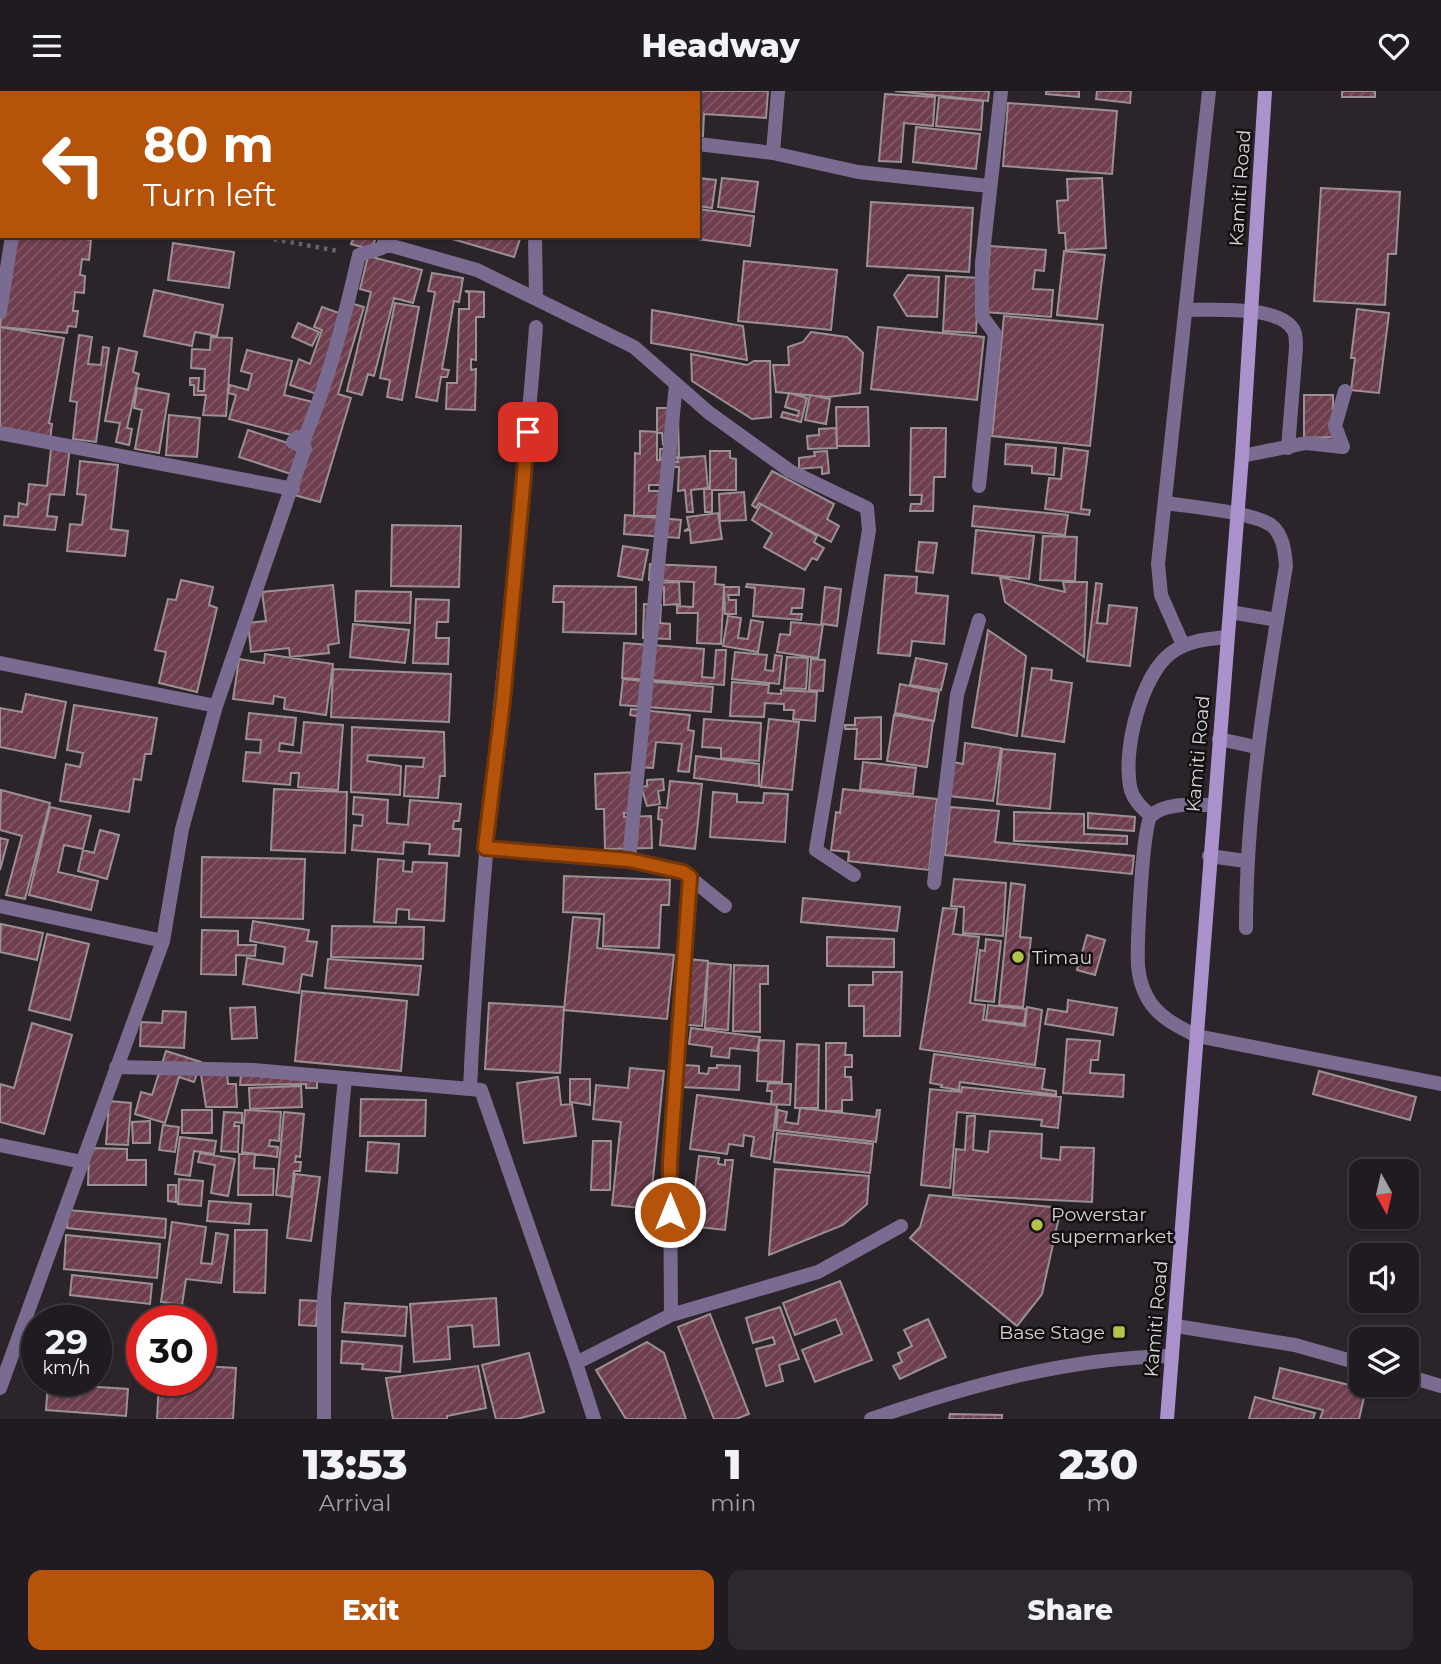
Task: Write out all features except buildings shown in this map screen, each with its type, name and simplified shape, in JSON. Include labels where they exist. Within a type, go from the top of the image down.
[{"type":"main road","name":"Kamiti Road","points":[[1167,1419],[1198,1036],[1213,805],[1238,515],[1265,91]]},
{"type":"street","points":[[773,153],[778,91]]},
{"type":"street","points":[[979,486],[995,334],[982,316],[982,263],[1001,91]]},
{"type":"street","points":[[1183,645],[1169,619],[1159,580],[1209,91]]},
{"type":"street","points":[[700,145],[773,153],[858,171],[989,186]]},
{"type":"street","points":[[0,312],[12,238]]},
{"type":"street","points":[[535,238],[536,298]]},
{"type":"street","points":[[1,1384],[163,941],[182,829],[216,706],[293,489],[305,448],[293,442],[297,437],[304,439],[314,417],[346,314],[359,255],[376,251],[386,240],[477,270],[536,298],[634,347],[708,412],[790,471],[867,508],[869,530],[816,850],[854,875]]},
{"type":"street","points":[[1187,310],[1251,310],[1286,321],[1294,332],[1296,348],[1288,448]]},
{"type":"street","points":[[470,1089],[485,848],[522,511],[536,327]]},
{"type":"street","points":[[629,860],[676,384]]},
{"type":"street","points":[[1242,456],[1306,443],[1343,447],[1335,426],[1345,391]]},
{"type":"street","points":[[0,433],[293,489]]},
{"type":"street","points":[[1167,503],[1238,515],[1271,525],[1280,538],[1286,566],[1256,747],[1246,861],[1246,928]]},
{"type":"street","points":[[1230,612],[1277,620]]},
{"type":"street","points":[[934,883],[957,695],[979,620]]},
{"type":"street","points":[[1151,816],[1138,804],[1130,786],[1129,764],[1143,687],[1157,668],[1183,645],[1227,637]]},
{"type":"street","points":[[0,663],[216,706]]},
{"type":"street","points":[[1219,739],[1256,747]]},
{"type":"street","points":[[1213,805],[1176,806],[1151,816],[1146,825],[1138,965],[1141,984],[1160,1014],[1198,1036],[1441,1084]]},
{"type":"street","points":[[485,848],[629,860],[683,872],[725,906]]},
{"type":"street","points":[[1209,856],[1246,861]]},
{"type":"street","points":[[671,1315],[670,1161],[690,877]]},
{"type":"street","points":[[0,906],[163,941]]},
{"type":"street","points":[[116,1067],[253,1070],[481,1090],[594,1419]]},
{"type":"street","points":[[324,1419],[324,1299],[345,1078]]},
{"type":"street","points":[[0,1145],[82,1162]]},
{"type":"street","points":[[576,1363],[671,1315],[818,1272],[901,1226]]},
{"type":"street","points":[[1176,1326],[1295,1345],[1349,1360]]},
{"type":"street","points":[[871,1419],[904,1413],[988,1381],[1123,1357],[1172,1356]]},
{"type":"street","points":[[1419,1380],[1441,1386]]},
{"type":"path","points":[[268,238],[359,255]]},
{"type":"place","name":"Timau","points":[[1018,957]]},
{"type":"place","name":"Powerstar supermarket","points":[[1037,1225]]},
{"type":"place","name":"Base Stage","points":[[1119,1332]]},
{"type":"route","points":[[528,432],[503,701],[485,848],[629,860],[683,872],[690,877],[670,1161],[670,1212]]}]
